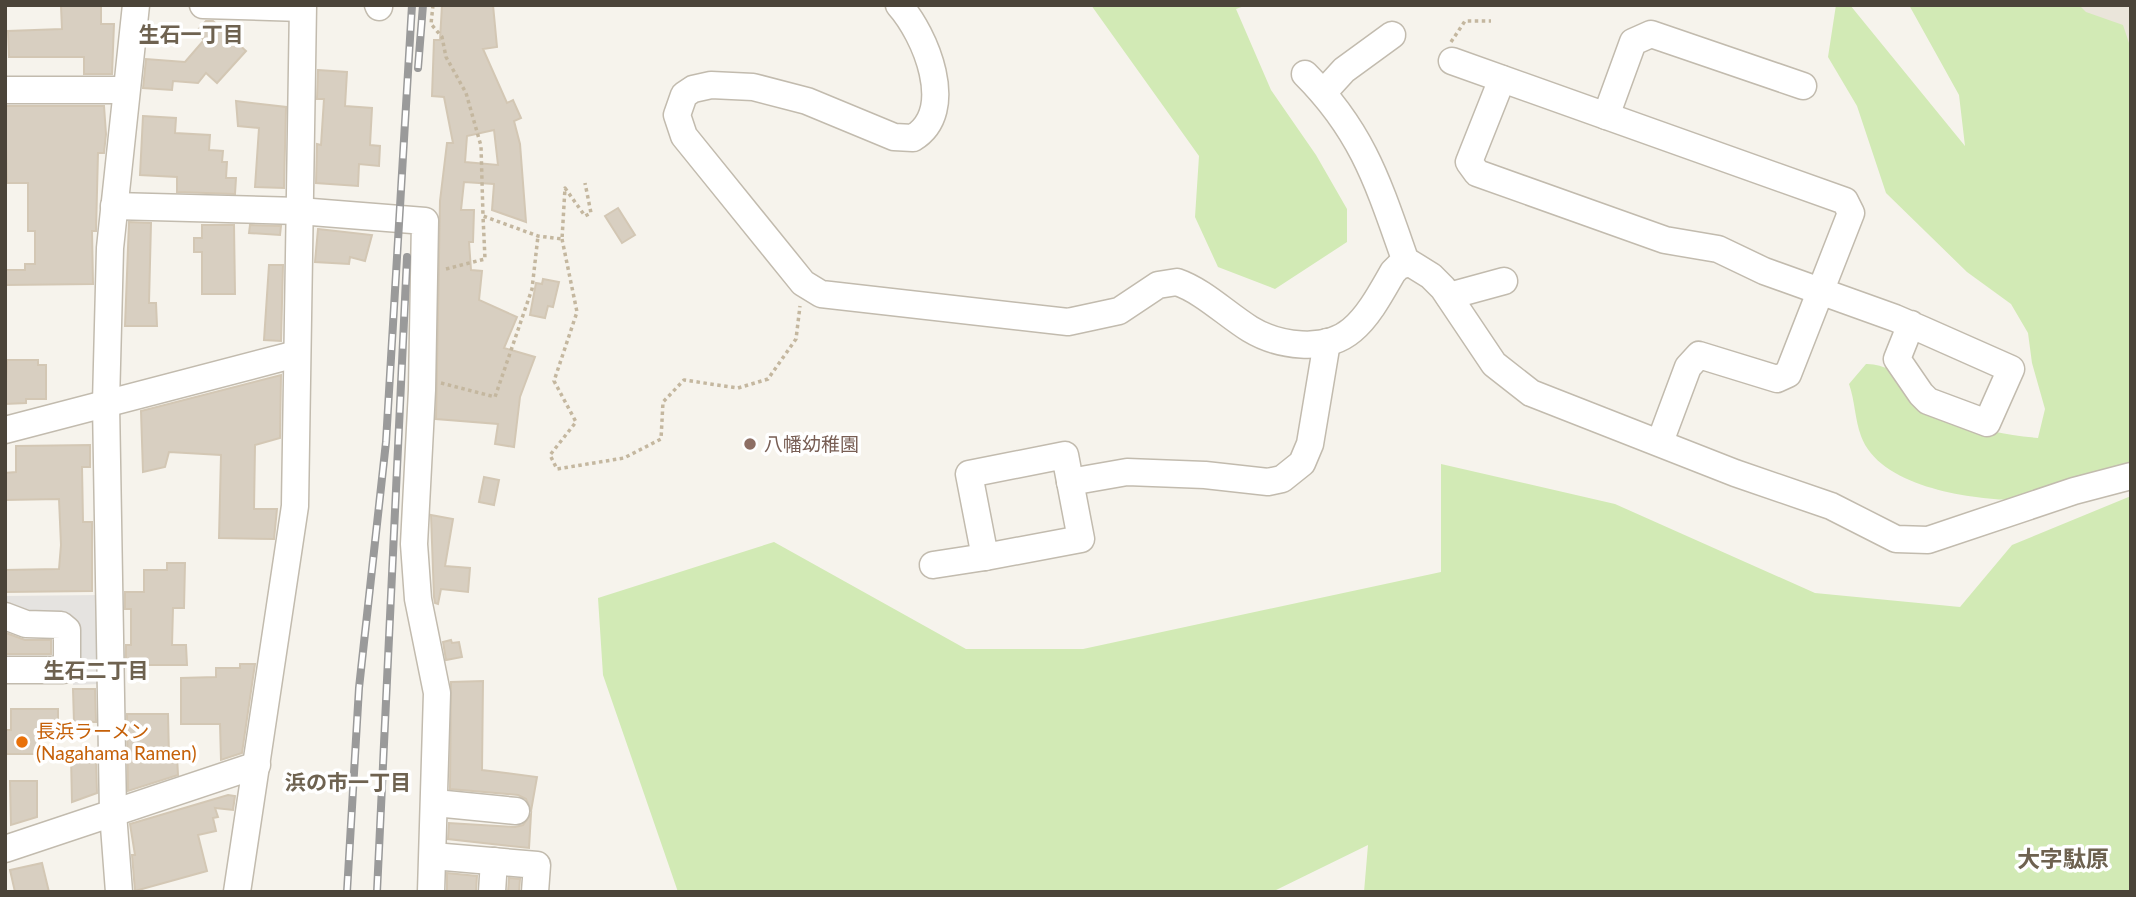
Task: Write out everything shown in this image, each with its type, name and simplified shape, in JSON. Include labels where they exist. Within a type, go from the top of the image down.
[{"type":"street","points":[[119,892],[113,813],[106,404],[114,206],[136,5]]},
{"type":"street","points":[[202,5],[302,7],[295,506],[237,892]]},
{"type":"street","points":[[899,5],[923,38],[932,66],[933,111],[925,128],[913,138],[894,137],[807,101],[742,86],[711,85],[693,89],[684,95],[679,108],[678,124],[689,143],[803,283],[821,294],[1068,322],[1119,311],[1158,285],[1177,282],[1252,330],[1273,340],[1297,344],[1327,342],[1354,328],[1392,272],[1406,262],[1431,275],[1449,296],[1480,347],[1519,386],[1568,409],[1660,442],[1744,477],[1847,513],[1886,536],[1910,541],[1928,540],[2074,491],[2131,476]]},
{"type":"street","points":[[1606,116],[1633,42],[1651,34],[1803,86]]},
{"type":"street","points":[[1392,35],[1344,70],[1314,83],[1347,121],[1367,156],[1406,262]]},
{"type":"street","points":[[1452,61],[1845,201],[1850,213],[1788,374],[1777,379],[1706,354],[1699,355],[1688,367],[1660,442]]},
{"type":"street","points":[[1502,79],[1469,163],[1477,173],[1665,240],[1718,249],[1764,271],[1911,324]]},
{"type":"street","points":[[5,90],[126,90]]},
{"type":"street","points":[[114,206],[299,211],[425,221],[422,378],[414,544],[418,599],[437,693],[431,892]]},
{"type":"street","points":[[1449,296],[1504,281]]},
{"type":"street","points":[[1070,482],[1127,472],[1205,475],[1268,482],[1282,479],[1302,463],[1310,444],[1327,342]]},
{"type":"street","points":[[5,430],[296,354]]},
{"type":"street","points":[[933,565],[985,557],[1081,539],[1065,455],[969,474],[985,557]]},
{"type":"street","points":[[5,616],[26,624],[61,625],[67,630],[67,667],[63,670],[5,670]]},
{"type":"street","points":[[5,849],[257,765]]},
{"type":"street","points":[[435,803],[516,811]]},
{"type":"street","points":[[433,856],[537,865],[535,892]]},
{"type":"street","points":[[492,892],[494,861]]},
{"type":"path","points":[[424,274],[485,259],[481,146],[466,93],[446,57],[442,37],[431,24],[433,5]]},
{"type":"path","points":[[1452,61],[1450,44],[1465,22],[1491,21]]},
{"type":"path","points":[[585,183],[591,213],[585,216],[565,188],[562,239],[577,312],[554,381],[576,422],[550,454],[557,469],[624,458],[661,439],[663,402],[684,380],[738,388],[768,379],[796,339],[803,283]]},
{"type":"path","points":[[483,216],[538,236],[562,239]]},
{"type":"path","points":[[422,378],[495,397],[532,289],[538,236]]},
{"type":"shaded area","points":[[2064,5],[2131,5],[2131,73]]},
{"type":"shaded area","points":[[99,595],[100,684],[73,685],[71,620],[5,621],[5,596]]},
{"type":"green space","points":[[1091,5],[1247,5],[1236,9],[1271,90],[1316,155],[1347,209],[1347,242],[1275,289],[1218,267],[1195,217],[1199,156]]},
{"type":"green space","points":[[1836,5],[1850,5],[1965,146],[1959,95],[1909,5],[2079,5],[2086,12],[2123,25],[2131,49],[2131,489],[2027,500],[1972,497],[1905,478],[1886,467],[1871,453],[1859,430],[1849,384],[1866,364],[1879,365],[1890,370],[1953,417],[1994,432],[2038,438],[2045,409],[2032,363],[2028,333],[2011,304],[1967,272],[1886,193],[1857,106],[1828,57]]},
{"type":"green space","points":[[1441,464],[1615,504],[1815,593],[1960,607],[2012,545],[2131,496],[2131,892],[1364,892],[1368,845],[1272,892],[678,892],[603,675],[598,598],[774,542],[966,649],[1083,649],[1441,572]]},
{"type":"building","points":[[442,5],[493,5],[497,47],[483,49],[507,103],[513,100],[521,118],[514,121],[520,144],[526,222],[492,210],[494,184],[464,182],[461,210],[474,210],[473,242],[469,242],[471,270],[482,271],[479,300],[517,317],[504,348],[535,357],[520,397],[514,447],[495,444],[498,424],[436,419],[440,201],[447,143],[453,143],[444,97],[432,96],[434,40],[440,40]],"holes":[[[494,130],[498,165],[465,162],[467,136]]]},
{"type":"building","points":[[61,6],[101,6],[101,24],[114,24],[112,74],[84,74],[84,57],[9,57],[8,31],[62,29]]},
{"type":"building","points":[[206,21],[213,21],[246,51],[217,83],[206,73],[198,83],[173,81],[172,90],[143,88],[146,59],[185,62],[204,40],[196,32]]},
{"type":"building","points":[[318,70],[347,72],[345,106],[372,108],[370,145],[380,146],[379,166],[359,164],[358,186],[316,183],[317,144],[321,145],[324,99],[317,99]]},
{"type":"building","points":[[236,101],[286,107],[284,188],[255,187],[259,128],[238,126]]},
{"type":"building","points":[[5,106],[104,106],[106,134],[104,153],[98,153],[96,231],[92,231],[93,284],[5,285],[5,270],[25,270],[25,264],[35,264],[35,231],[28,231],[28,183],[7,183]]},
{"type":"building","points":[[143,116],[176,118],[175,133],[210,135],[209,150],[223,151],[222,162],[227,162],[226,178],[236,178],[235,194],[177,192],[177,177],[140,175]]},
{"type":"building","points":[[618,208],[635,235],[622,243],[605,216]]},
{"type":"building","points":[[129,222],[151,223],[149,303],[156,303],[157,326],[125,326]]},
{"type":"building","points":[[202,225],[234,225],[235,294],[202,294],[202,252],[194,252],[194,238],[202,238]]},
{"type":"building","points":[[250,225],[281,226],[280,235],[249,233]]},
{"type":"building","points":[[318,229],[372,235],[365,261],[350,257],[349,264],[315,262]]},
{"type":"building","points":[[269,265],[283,265],[281,341],[264,340]]},
{"type":"building","points":[[543,279],[559,282],[553,307],[548,306],[545,318],[530,315],[536,283],[542,284]]},
{"type":"building","points":[[7,360],[38,360],[38,365],[46,365],[46,399],[26,399],[26,403],[5,404]]},
{"type":"building","points":[[281,375],[280,438],[255,445],[254,509],[277,509],[274,539],[219,538],[221,455],[169,452],[165,467],[143,472],[141,411]]},
{"type":"building","points":[[90,445],[90,467],[82,467],[83,522],[92,522],[92,591],[5,592],[5,570],[59,569],[61,545],[59,499],[5,500],[5,473],[16,472],[16,446]]},
{"type":"building","points":[[484,477],[499,480],[494,505],[479,502]]},
{"type":"building","points":[[431,515],[453,519],[445,566],[470,568],[468,592],[441,589],[438,604],[435,603],[434,597]]},
{"type":"building","points":[[167,563],[185,563],[184,608],[173,608],[172,645],[186,645],[187,665],[126,665],[126,645],[131,645],[131,609],[125,609],[125,592],[144,592],[144,570],[167,570]]},
{"type":"building","points":[[6,633],[25,640],[51,640],[51,654],[6,654]]},
{"type":"building","points":[[451,640],[452,643],[459,642],[462,657],[446,660],[443,642]]},
{"type":"building","points":[[240,664],[255,664],[242,753],[221,760],[220,724],[181,724],[181,678],[216,677],[216,668],[240,668]]},
{"type":"building","points":[[483,681],[482,770],[537,777],[531,811],[526,799],[518,795],[450,789],[451,682]]},
{"type":"building","points":[[73,689],[95,689],[96,722],[74,722]]},
{"type":"building","points":[[11,709],[58,709],[58,723],[38,723],[38,754],[5,754],[5,730],[11,730]]},
{"type":"building","points":[[127,714],[168,714],[169,756],[177,756],[178,775],[128,791]]},
{"type":"building","points":[[71,756],[96,756],[97,793],[72,802]]},
{"type":"building","points":[[10,781],[37,781],[37,817],[11,825]]},
{"type":"building","points":[[228,795],[235,796],[233,810],[215,808],[218,817],[213,818],[216,831],[198,835],[207,871],[135,891],[132,855],[135,855],[130,824]]},
{"type":"building","points":[[531,814],[529,848],[448,839],[449,823],[515,827],[523,825]]},
{"type":"building","points":[[42,863],[49,892],[15,892],[10,870]]},
{"type":"building","points":[[447,873],[477,876],[476,892],[447,892]]},
{"type":"building","points":[[509,878],[520,879],[519,892],[508,892]]},
{"type":"railway","points":[[347,892],[359,688],[386,442],[412,5]]},
{"type":"railway","points":[[418,68],[423,5]]},
{"type":"railway","points":[[377,892],[407,257]]},
{"type":"place","name":"八幡幼稚園","points":[[750,444]]},
{"type":"place","name":"長浜ラーメン (Nagahama Ramen)","points":[[22,742]]},
{"type":"district","name":"生石一丁目","points":[[191,35]]},
{"type":"district","name":"生石二丁目","points":[[96,671]]},
{"type":"district","name":"浜の市一丁目","points":[[348,783]]},
{"type":"district","name":"大字駄原","points":[[2063,859]]}]
